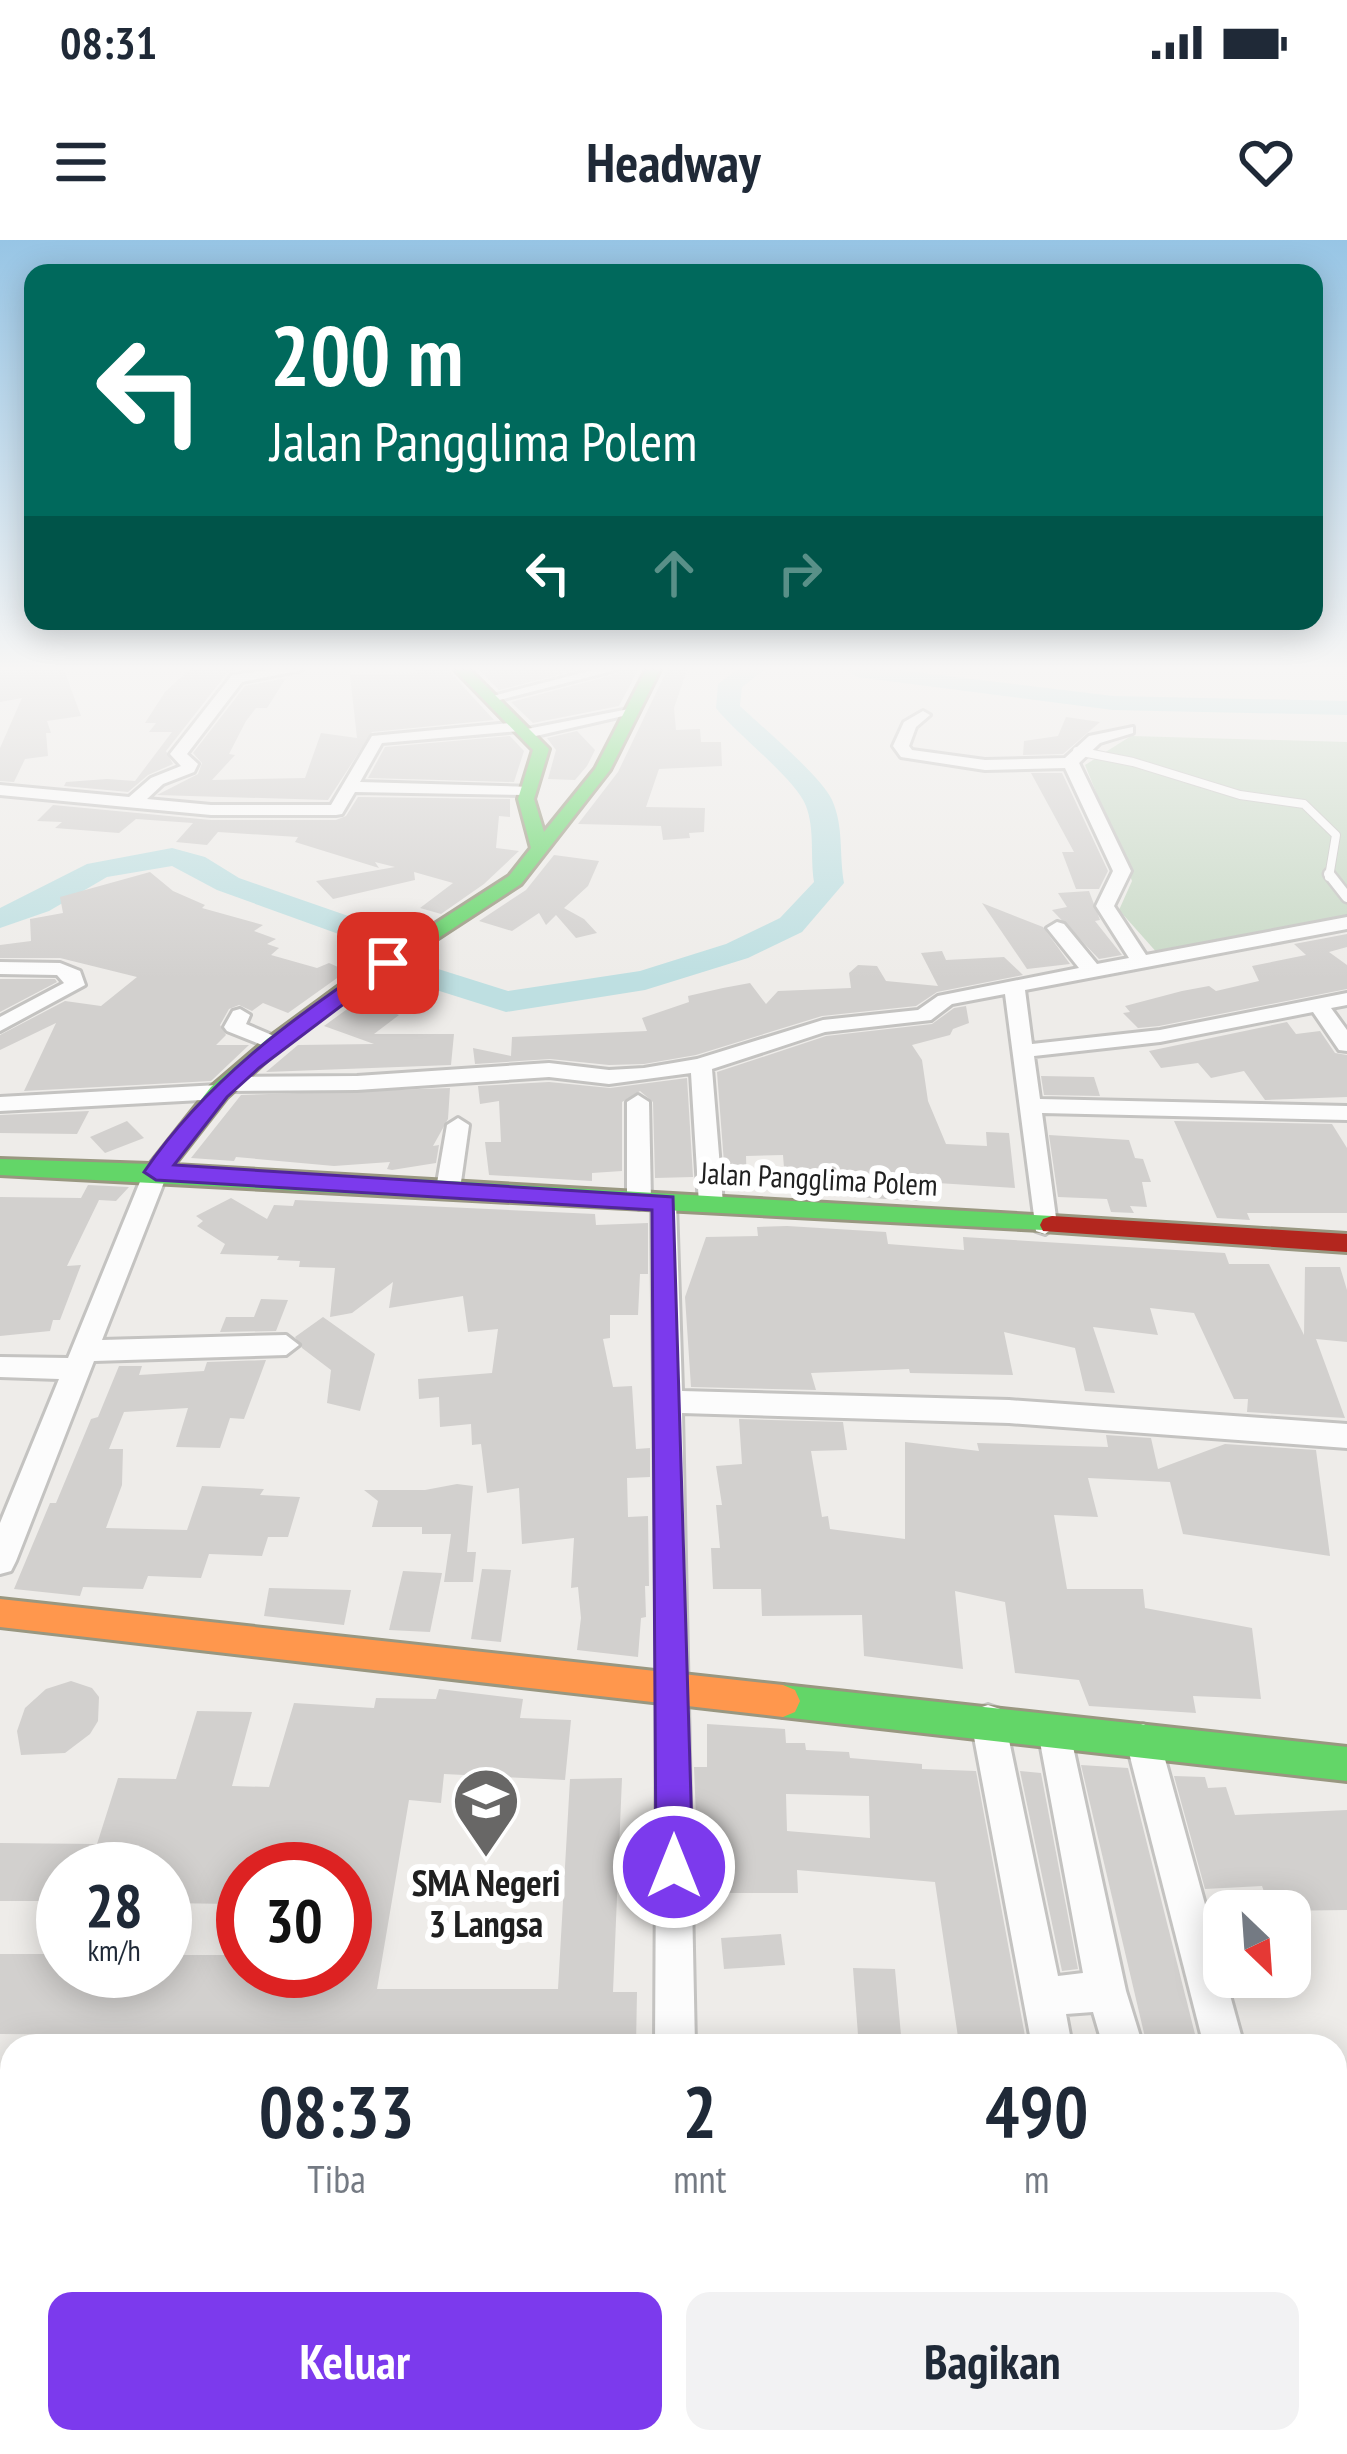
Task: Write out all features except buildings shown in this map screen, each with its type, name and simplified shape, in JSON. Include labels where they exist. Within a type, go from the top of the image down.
[{"type":"street","points":[[134,802],[157,781],[177,773]]},
{"type":"street","points":[[0,790],[223,811],[334,810],[341,808],[357,773]]},
{"type":"street","points":[[534,773],[527,790],[528,815],[539,847]]},
{"type":"street","points":[[0,1561],[156,1172],[224,1088],[274,1043],[350,986],[465,917],[515,880],[599,773]]},
{"type":"street","points":[[1081,773],[1122,872],[1105,905],[1141,962]]},
{"type":"street","points":[[351,787],[527,790]]},
{"type":"street","points":[[0,1104],[549,1070],[626,1077],[701,1065],[823,1026],[917,1017],[949,998],[1347,923]]},
{"type":"street","points":[[1057,928],[1092,971]]},
{"type":"street","points":[[0,968],[66,970],[75,985],[0,1025]]},
{"type":"street","points":[[1014,986],[1045,1225]]},
{"type":"street","points":[[1024,1051],[1160,1036],[1347,999]]},
{"type":"street","points":[[1318,1005],[1347,1045]]},
{"type":"street","points":[[240,1015],[234,1028],[274,1043]]},
{"type":"street","points":[[701,1065],[711,1204]]},
{"type":"street","points":[[638,1102],[670,1402],[675,2034]]},
{"type":"street","points":[[1030,1106],[1347,1113]]},
{"type":"street","points":[[448,1189],[458,1125]]},
{"type":"street","name":"Jalan Pangglima Polem","points":[[0,1167],[156,1172],[1347,1244]]},
{"type":"street","points":[[0,1367],[286,1345]]},
{"type":"street","points":[[670,1402],[825,1401],[1022,1410],[1347,1436]]},
{"type":"street","points":[[0,1613],[1347,1764]]},
{"type":"street","points":[[988,1721],[1049,2034]]},
{"type":"street","points":[[1055,1731],[1106,1990],[1119,2034]]},
{"type":"street","points":[[1143,1741],[1221,2034]]},
{"type":"street","points":[[1041,1997],[1106,1990]]},
{"type":"lane","points":[[1170,773],[1240,795],[1307,806],[1336,835],[1325,870],[1332,887],[1347,897]]},
{"type":"green space","points":[[1088,773],[1347,773],[1347,919],[1159,955],[1119,910],[1132,881]]},
{"type":"waterway","points":[[0,919],[98,870],[172,857],[195,863],[228,884],[369,934],[423,975],[506,1002],[645,980],[737,951],[791,925],[829,883],[824,853],[827,832],[818,799],[793,773]]},
{"type":"traffic: fast","points":[[534,773],[526,799],[539,847]]},
{"type":"traffic: fast","points":[[156,1172],[219,1092],[274,1043],[350,987],[515,880],[599,773]]},
{"type":"traffic: fast","points":[[0,1167],[1052,1225]]},
{"type":"traffic: fast","points":[[783,1701],[1347,1764]]},
{"type":"traffic: slow","points":[[0,1613],[783,1701]]},
{"type":"traffic: jam","points":[[1052,1225],[1347,1243]]},
{"type":"place","name":"SMA Negeri 3 Langsa","points":[[486,1860]]},
{"type":"route","points":[[388,963],[274,1043],[219,1092],[156,1172],[664,1203],[674,1867]]}]
